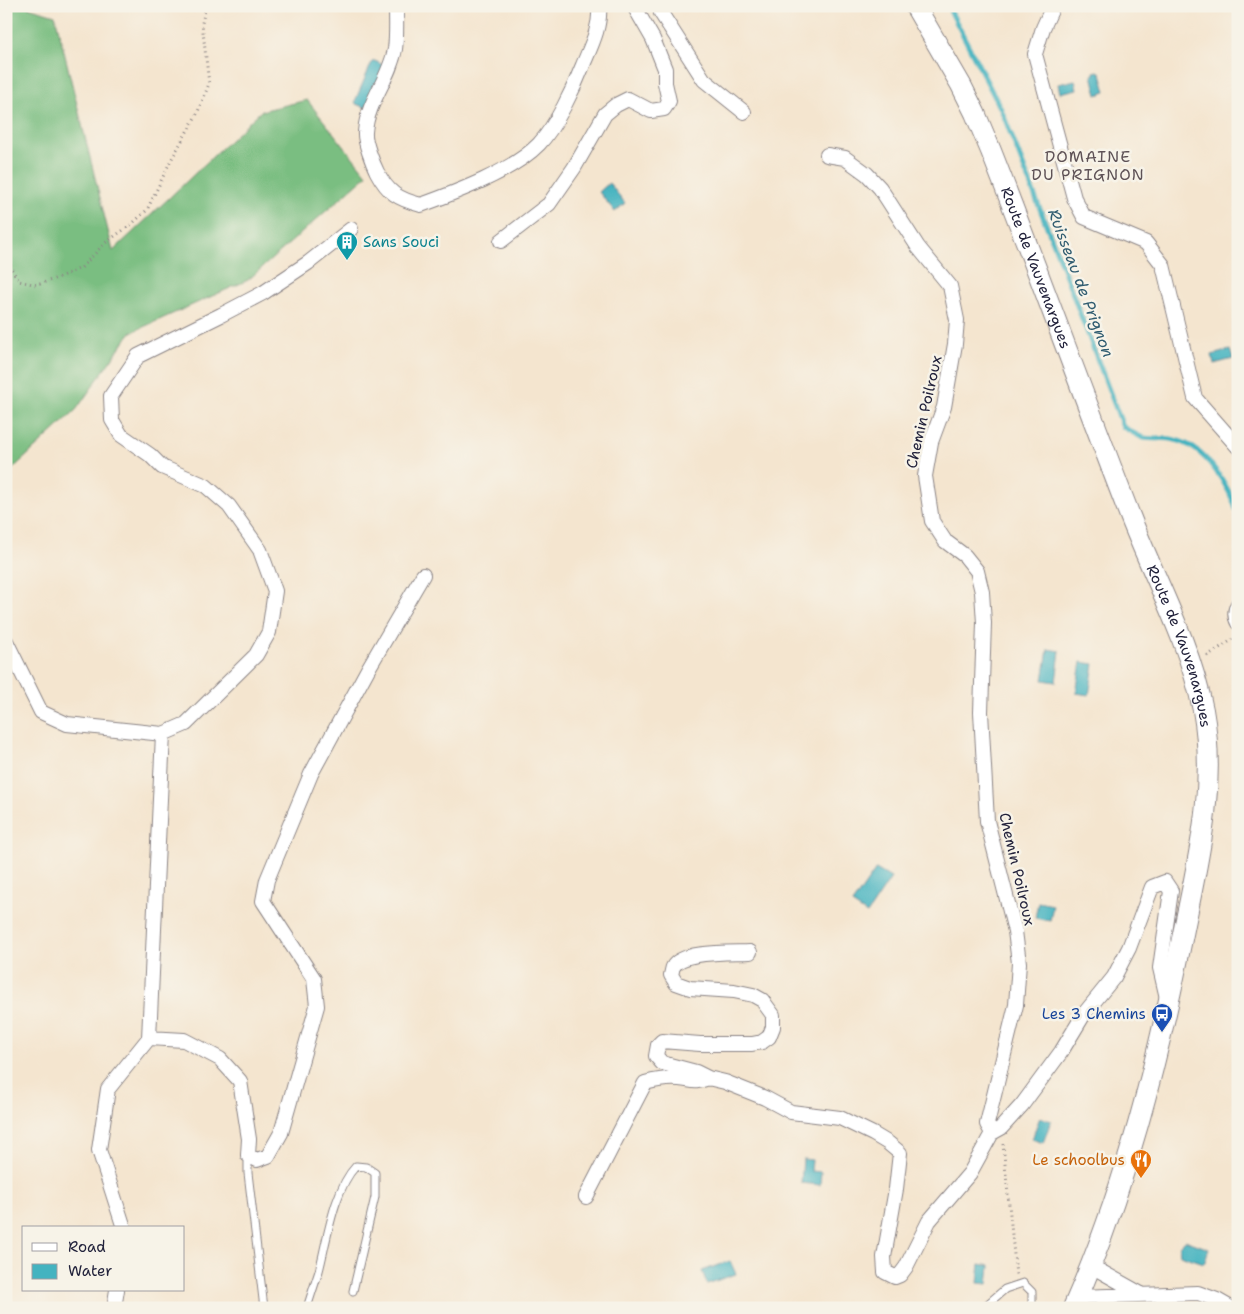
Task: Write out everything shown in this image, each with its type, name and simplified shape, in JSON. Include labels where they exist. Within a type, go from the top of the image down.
[{"type":"main road","name":"Route de Vauvenargues","points":[[911,6],[928,29]]},
{"type":"main road","name":"Route de Vauvenargues","points":[[915,6],[964,92],[991,151],[1132,520],[1190,663],[1204,713],[1209,776],[1202,841],[1169,1006],[1139,1124],[1123,1178],[1077,1299]]},
{"type":"street","points":[[396,6],[395,48],[370,114],[365,133],[374,166],[386,188],[406,202],[421,205],[514,165],[539,144],[554,122],[578,78],[597,30],[599,6]]},
{"type":"street","points":[[501,241],[549,204],[574,168],[606,114],[616,105],[628,99],[651,111],[664,108],[669,101],[665,83],[665,69],[653,39],[634,6]]},
{"type":"street","points":[[660,6],[661,13],[704,80],[744,112]]},
{"type":"street","points":[[1053,6],[1043,28],[1035,54],[1074,198],[1084,218],[1146,243],[1163,266],[1195,398],[1238,447]]},
{"type":"street","name":"Chemin Poilroux","points":[[827,155],[845,158],[867,174],[880,188],[918,248],[950,286],[957,320],[955,344],[944,407],[931,442],[925,476],[932,521],[946,541],[965,556],[977,571],[982,592],[984,623],[981,712],[987,821],[1015,931],[1019,963],[1016,1004],[987,1124],[996,1130]]},
{"type":"street","points":[[6,641],[41,712],[67,724],[164,734],[186,724],[256,655],[269,632],[275,591],[260,550],[229,506],[206,486],[162,467],[150,455],[120,435],[112,420],[111,396],[138,356],[221,316],[263,293],[308,263],[351,229]]},
{"type":"street","points":[[149,1038],[184,1040],[220,1059],[240,1081],[249,1139],[248,1155],[257,1160],[268,1156],[281,1133],[317,1006],[314,979],[263,901],[267,880],[311,774],[368,669],[423,575]]},
{"type":"street","points":[[1238,604],[1235,609],[1234,618],[1238,623]]},
{"type":"street","points":[[123,1226],[99,1150],[108,1089],[149,1038],[164,734]]},
{"type":"street","points":[[750,952],[694,955],[680,959],[673,966],[671,974],[676,983],[690,988],[734,991],[753,995],[762,1000],[772,1015],[773,1027],[769,1037],[762,1042],[752,1044],[700,1044],[662,1041],[658,1045],[656,1056],[662,1063],[696,1072],[708,1078],[757,1094],[791,1112],[840,1118],[873,1134],[900,1153],[884,1258],[885,1272],[895,1277],[900,1275],[906,1267],[929,1221],[970,1173],[996,1130],[1022,1105],[1061,1052],[1084,1014],[1114,977],[1129,948],[1152,887],[1165,882],[1171,891],[1160,968],[1169,1006]]},
{"type":"street","points":[[586,1197],[645,1083],[659,1079],[679,1079],[696,1082],[708,1078]]},
{"type":"street","points":[[1091,1266],[1143,1295]]},
{"type":"street","points":[[114,1308],[117,1292]]},
{"type":"street","points":[[1077,1299],[1198,1293],[1231,1308]]},
{"type":"lane","points":[[248,1155],[248,1173],[264,1308]]},
{"type":"lane","points":[[307,1308],[319,1271],[332,1215],[348,1173],[356,1166],[366,1167],[376,1173],[375,1196],[353,1290]]},
{"type":"lane","points":[[984,1308],[1005,1289],[1022,1283],[1032,1292],[1032,1308]]},
{"type":"path","points":[[6,245],[10,268],[20,281],[37,285],[81,268],[106,243],[132,224],[147,210],[170,162],[197,114],[209,84],[202,23],[206,6]]},
{"type":"path","points":[[1190,663],[1210,655],[1238,636]]},
{"type":"path","points":[[996,1130],[1017,1285]]},
{"type":"green space","points":[[6,6],[25,6],[55,15],[113,251],[261,111],[307,100],[367,175],[248,280],[130,333],[76,410],[6,475]]},
{"type":"water","points":[[375,61],[385,66],[366,108],[356,104],[355,101],[372,62]]},
{"type":"water","points":[[1098,71],[1101,73],[1106,92],[1097,95],[1092,75]]},
{"type":"water","points":[[1075,80],[1077,89],[1060,93],[1058,84]]},
{"type":"water","points":[[609,183],[625,203],[615,212],[599,192]]},
{"type":"water","points":[[1230,350],[1233,359],[1214,364],[1212,355]]},
{"type":"water","points":[[1048,649],[1060,651],[1056,682],[1043,680]]},
{"type":"water","points":[[1081,662],[1094,664],[1089,695],[1076,693]]},
{"type":"water","points":[[876,869],[891,878],[867,914],[852,904]]},
{"type":"water","points":[[1038,902],[1053,905],[1050,921],[1035,918]]},
{"type":"water","points":[[1040,1117],[1051,1121],[1043,1143],[1032,1139]]},
{"type":"water","points":[[803,1159],[812,1160],[811,1171],[821,1172],[820,1185],[801,1183]]},
{"type":"water","points":[[1185,1240],[1209,1249],[1204,1263],[1180,1255],[1179,1246]]},
{"type":"water","points":[[730,1261],[736,1274],[707,1284],[702,1271]]},
{"type":"water","points":[[980,1264],[990,1266],[988,1284],[978,1283]]},
{"type":"waterway","name":"Ruisseau de Prignon","points":[[948,6],[1001,109],[1123,427],[1144,438],[1175,440],[1196,450],[1215,469],[1229,492],[1238,515]]},
{"type":"place","name":"Sans Souci","points":[[347,261]]},
{"type":"place","name":"Les 3 Chemins","points":[[1162,1033]]},
{"type":"place","name":"Le schoolbus","points":[[1141,1179]]},
{"type":"district","name":"DOMAINE DU PRIGNON","points":[[1088,165]]}]
